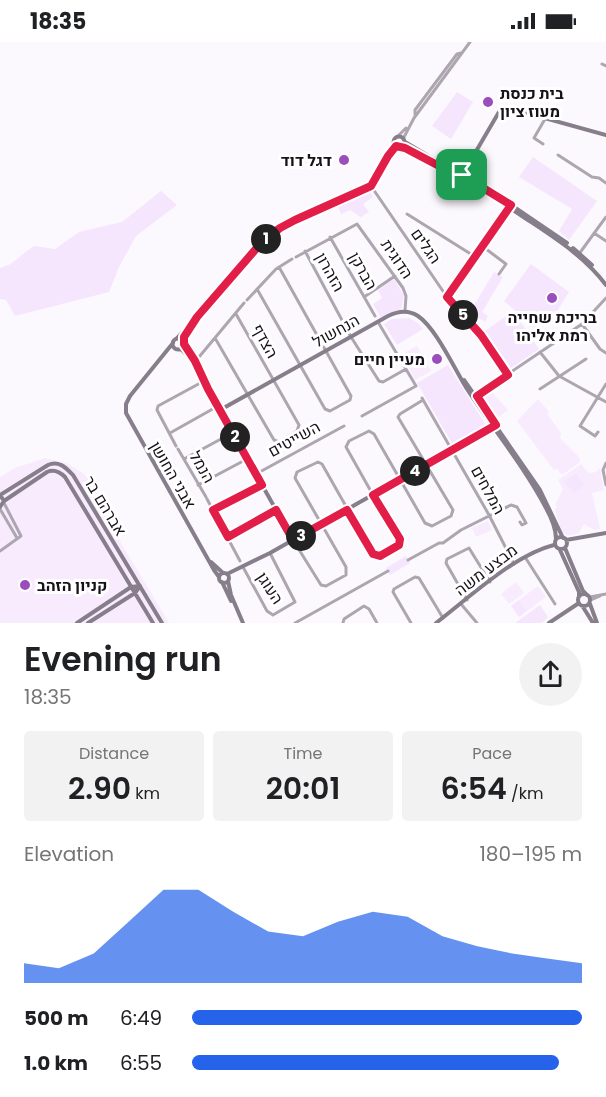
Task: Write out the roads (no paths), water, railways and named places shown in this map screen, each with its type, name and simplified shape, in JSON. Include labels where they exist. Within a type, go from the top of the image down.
[{"type":"street","points":[[160,360],[252,252],[271,235],[302,216],[371,186],[396,142],[415,117],[415,110],[457,54],[461,53],[470,42]]},
{"type":"street","points":[[461,176],[499,112],[508,108],[606,135]]},
{"type":"street","points":[[543,144],[534,138],[545,118]]},
{"type":"street","points":[[403,143],[408,127]]},
{"type":"street","points":[[396,142],[403,143]]},
{"type":"street","points":[[396,142],[403,143],[461,176],[510,207],[579,254],[606,283]]},
{"type":"street","points":[[558,155],[592,177],[599,178],[606,183]]},
{"type":"street","name":"הגלים","points":[[371,186],[447,297],[481,335],[508,375]]},
{"type":"street","points":[[447,297],[510,207]]},
{"type":"street","points":[[407,214],[474,256]]},
{"type":"street","points":[[579,254],[606,216]]},
{"type":"street","name":"הדוגית","points":[[330,237],[357,224],[395,276],[406,296],[405,312]]},
{"type":"street","points":[[594,233],[606,241]]},
{"type":"street","points":[[199,357],[257,289],[279,267],[330,237]]},
{"type":"street","name":"הברקן","points":[[330,237],[375,316]]},
{"type":"street","points":[[482,246],[506,264],[499,274]]},
{"type":"street","name":"הזהרון","points":[[305,252],[351,337],[380,382],[406,369]]},
{"type":"street","points":[[257,289],[325,410],[330,411],[352,398],[279,267]]},
{"type":"street","points":[[364,297],[395,276]]},
{"type":"street","points":[[475,397],[582,324],[606,298]]},
{"type":"street","points":[[405,312],[424,321],[434,334],[538,494],[551,518],[556,538],[554,545],[562,549],[589,599],[595,623]]},
{"type":"street","name":"הנחשול","points":[[219,408],[247,396],[378,321],[393,314],[405,312]]},
{"type":"street","name":"הצדף","points":[[236,314],[299,425],[297,431],[279,442],[274,440],[247,396]]},
{"type":"street","points":[[160,360],[178,349],[197,317]]},
{"type":"street","points":[[362,416],[416,386],[378,321]]},
{"type":"street","points":[[582,324],[600,349],[606,353]]},
{"type":"street","points":[[177,338],[184,342],[247,459],[321,585],[326,586],[346,574],[347,570],[295,478],[297,472],[316,462],[321,463],[373,554],[380,556],[399,545],[400,539],[346,447],[349,441],[369,431],[373,433],[427,526],[432,526],[451,516],[453,510],[425,465]]},
{"type":"street","points":[[215,338],[247,396]]},
{"type":"street","points":[[173,343],[187,355],[205,381]]},
{"type":"street","points":[[540,352],[559,376],[606,402]]},
{"type":"street","points":[[540,389],[586,359]]},
{"type":"street","name":"אבני החושן","points":[[160,360],[130,396],[126,409],[128,419],[239,614]]},
{"type":"street","name":"הנמל","points":[[205,381],[158,406],[157,410],[240,561]]},
{"type":"street","points":[[598,432],[595,436],[579,426],[606,384]]},
{"type":"street","name":"המלחים","points":[[425,465],[398,417],[423,399],[482,502],[514,564]]},
{"type":"street","points":[[169,433],[219,408]]},
{"type":"street","name":"השייטים","points":[[256,474],[344,426]]},
{"type":"street","points":[[222,582],[227,576],[270,554],[494,426]]},
{"type":"street","points":[[494,426],[540,490],[565,539],[562,549],[579,592],[581,605],[595,623]]},
{"type":"street","points":[[184,459],[233,433]]},
{"type":"street","points":[[198,484],[247,459]]},
{"type":"street","name":"אברהם בר","points":[[0,495],[48,465],[56,463],[64,466],[73,476],[162,623]]},
{"type":"street","points":[[606,463],[603,468],[606,483]]},
{"type":"street","name":"אברהם בר","points":[[2,505],[47,472],[60,472],[153,623]]},
{"type":"street","points":[[213,510],[262,485]]},
{"type":"street","points":[[0,495],[2,505],[19,537]]},
{"type":"street","points":[[2,505],[19,537]]},
{"type":"street","points":[[408,560],[443,543],[489,515],[513,505],[517,507],[526,523],[522,525],[520,522]]},
{"type":"street","points":[[228,537],[276,510]]},
{"type":"street","points":[[556,538],[565,539],[606,533]]},
{"type":"street","points":[[0,551],[19,537]]},
{"type":"street","name":"מבצע משה","points":[[436,623],[524,555],[554,545]]},
{"type":"street","points":[[467,600],[447,564],[447,559],[469,548],[490,582]]},
{"type":"street","name":"אבני החושן","points":[[203,552],[227,576],[231,595],[243,623]]},
{"type":"street","name":"העוגן","points":[[243,567],[267,611],[273,615],[295,602],[270,554]]},
{"type":"street","points":[[524,555],[555,604]]},
{"type":"street","points":[[295,623],[388,571]]},
{"type":"street","points":[[109,602],[125,587],[122,573]]},
{"type":"street","points":[[219,577],[227,576]]},
{"type":"street","points":[[411,623],[393,592],[394,589],[415,577],[419,578],[443,618]]},
{"type":"street","points":[[77,623],[131,587],[140,586]]},
{"type":"street","points":[[88,623],[135,593],[140,586]]},
{"type":"street","points":[[549,623],[589,599],[606,594]]},
{"type":"street","points":[[579,597],[589,599]]},
{"type":"street","points":[[118,604],[130,599],[143,607]]},
{"type":"street","points":[[461,604],[477,623]]},
{"type":"street","points":[[342,623],[344,619],[364,606],[369,609],[377,623]]},
{"type":"place","name":"בית כנסת מעוז ציון","points":[[488,102]]},
{"type":"place","name":"דגל דוד","points":[[344,160]]},
{"type":"place","name":"בריכת שחייה רמת אליהו","points":[[552,298]]},
{"type":"place","name":"מעיין חיים","points":[[437,359]]},
{"type":"place","name":"קניון הזהב","points":[[25,585]]}]
